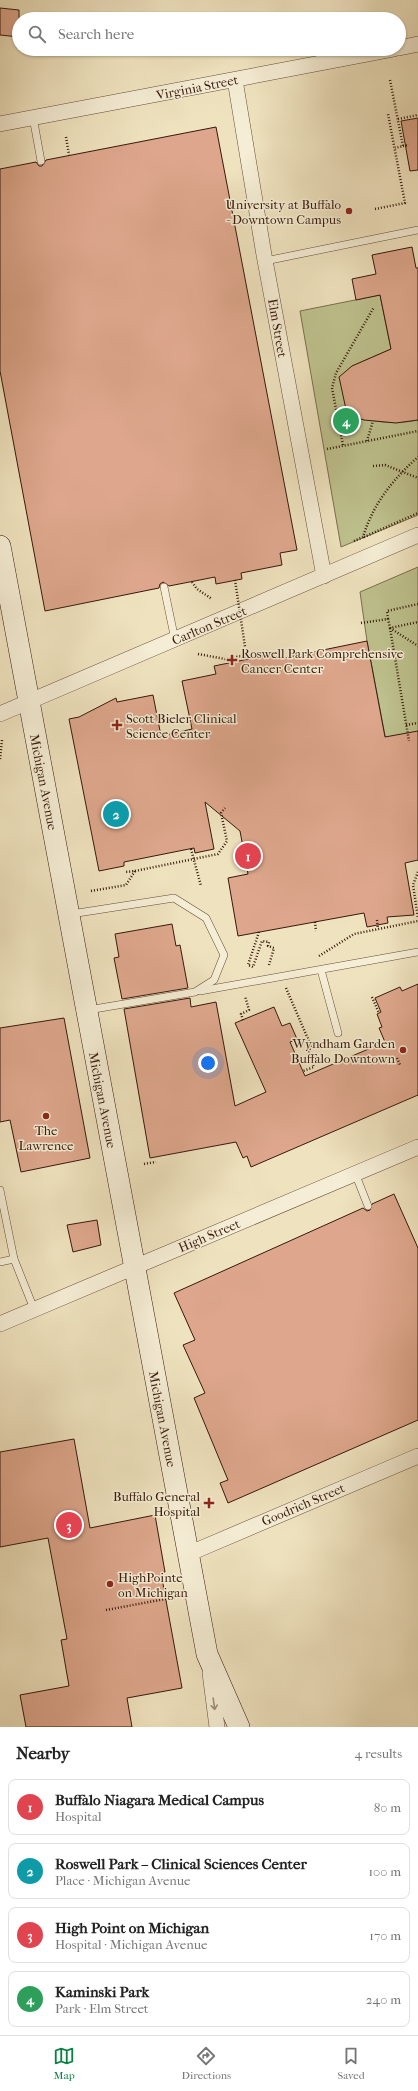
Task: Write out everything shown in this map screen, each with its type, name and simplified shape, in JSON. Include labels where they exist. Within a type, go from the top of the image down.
[{"type":"street","points":[[406,47],[418,44]]},
{"type":"street","name":"Virginia Street","points":[[0,124],[358,56]]},
{"type":"street","name":"Elm Street","points":[[235,80],[265,261],[324,576]]},
{"type":"street","name":"Carlton Street","points":[[0,714],[418,536]]},
{"type":"street","name":"Michigan Avenue","points":[[0,546],[207,1654],[218,1727]]},
{"type":"street","name":"High Street","points":[[0,1324],[418,1146]]},
{"type":"street","name":"Goodrich Street","points":[[188,1554],[418,1456]]},
{"type":"street","name":"Michigan Avenue","points":[[207,1654],[239,1727]]},
{"type":"lane","points":[[33,118],[41,161]]},
{"type":"lane","points":[[265,261],[418,230]]},
{"type":"lane","points":[[164,587],[175,640]]},
{"type":"lane","points":[[69,915],[174,898],[206,918],[224,955],[214,980],[195,992]]},
{"type":"lane","points":[[87,1010],[418,952]]},
{"type":"lane","points":[[321,970],[338,1033]]},
{"type":"lane","points":[[355,1173],[368,1206]]},
{"type":"lane","points":[[0,1190],[14,1259],[34,1309]]},
{"type":"lane","points":[[0,1262],[14,1259]]},
{"type":"path","points":[[390,80],[402,146]]},
{"type":"path","points":[[375,209],[406,203],[388,114]]},
{"type":"path","points":[[398,119],[418,115]]},
{"type":"path","points":[[66,137],[69,155]]},
{"type":"path","points":[[395,148],[409,145]]},
{"type":"path","points":[[343,445],[332,388],[336,373],[374,307]]},
{"type":"path","points":[[367,441],[373,421]]},
{"type":"path","points":[[327,449],[418,431]]},
{"type":"path","points":[[363,537],[375,508],[388,488],[401,472],[418,456]]},
{"type":"path","points":[[373,466],[385,465],[418,478]]},
{"type":"path","points":[[354,541],[418,513]]},
{"type":"path","points":[[235,580],[247,660]]},
{"type":"path","points":[[192,582],[197,589],[212,599]]},
{"type":"path","points":[[409,741],[386,611],[418,604]]},
{"type":"path","points":[[361,623],[388,619]]},
{"type":"path","points":[[390,628],[418,622]]},
{"type":"path","points":[[390,628],[418,646]]},
{"type":"path","points":[[252,654],[260,653]]},
{"type":"path","points":[[198,654],[225,659],[242,656]]},
{"type":"path","points":[[406,725],[418,723]]},
{"type":"path","points":[[0,759],[2,740]]},
{"type":"path","points":[[126,872],[218,854],[227,841],[221,812],[225,808]]},
{"type":"path","points":[[191,849],[200,886]]},
{"type":"path","points":[[91,891],[126,886],[134,871]]},
{"type":"path","points":[[317,957],[354,934],[418,920],[413,885],[418,872]]},
{"type":"path","points":[[377,920],[378,929]]},
{"type":"path","points":[[315,922],[316,931]]},
{"type":"path","points":[[259,932],[248,965],[253,966],[262,941],[270,942],[268,946],[274,948],[268,965],[273,971]]},
{"type":"path","points":[[285,986],[311,1046],[308,1053],[314,1067],[303,1071]]},
{"type":"path","points":[[243,1020],[241,1014],[249,1010],[244,994]]},
{"type":"path","points":[[372,997],[379,1013]]},
{"type":"path","points":[[397,1058],[400,1065]]},
{"type":"path","points":[[144,1164],[156,1162]]},
{"type":"path","points":[[106,1610],[176,1597]]},
{"type":"green space","points":[[380,295],[391,349],[352,366],[340,377],[347,414],[382,422],[409,422],[418,420],[418,515],[341,547],[300,311]]},
{"type":"green space","points":[[418,567],[418,731],[387,746],[367,641],[360,592]]},
{"type":"building","points":[[0,8],[19,10],[19,12],[12,12],[12,36],[0,35]]},
{"type":"building","points":[[418,118],[418,170],[410,171],[401,121]]},
{"type":"building","points":[[216,127],[297,550],[280,553],[282,565],[241,573],[242,579],[216,584],[215,577],[169,586],[163,582],[160,584],[159,588],[45,611],[0,371],[0,169],[36,162],[39,166],[42,166],[46,160]]},
{"type":"building","points":[[412,247],[416,268],[418,268],[418,420],[396,423],[364,420],[347,414],[339,377],[352,366],[391,349],[380,295],[356,300],[352,279],[376,274],[372,255]]},
{"type":"building","points":[[367,641],[385,737],[418,731],[418,860],[405,863],[414,915],[387,917],[388,923],[367,927],[364,913],[238,936],[228,878],[248,874],[240,831],[205,802],[214,849],[195,853],[194,848],[124,862],[124,866],[99,871],[69,719],[79,717],[116,698],[117,702],[153,695],[161,736],[192,729],[182,681],[216,674],[214,666],[278,653],[279,659]]},
{"type":"building","points":[[172,924],[176,946],[180,945],[188,988],[122,999],[114,958],[119,957],[115,934]]},
{"type":"building","points":[[418,984],[418,1095],[251,1167],[247,1156],[243,1158],[236,1142],[150,1158],[124,1009],[190,998],[191,1007],[216,1002],[235,1106],[266,1092],[235,1023],[274,1007],[282,1026],[290,1023],[297,1039],[290,1042],[305,1076],[385,1042],[379,1028],[382,1027],[377,1014],[381,1012],[375,998],[400,987],[402,991]]},
{"type":"building","name":"The Lawrence","points":[[64,1018],[90,1158],[21,1172],[10,1120],[0,1122],[0,1028]]},
{"type":"building","points":[[394,1194],[418,1248],[418,1420],[228,1503],[220,1483],[228,1480],[194,1398],[205,1393],[183,1345],[195,1340],[174,1293],[363,1208],[367,1211],[370,1210],[372,1204]]},
{"type":"building","points":[[97,1220],[101,1245],[73,1252],[67,1225]]},
{"type":"building","name":"HighPointe on Michigan","points":[[74,1439],[90,1528],[155,1515],[165,1572],[161,1573],[182,1688],[127,1698],[132,1727],[26,1727],[20,1695],[69,1686],[61,1640],[67,1639],[48,1538],[0,1547],[0,1452]]},
{"type":"place","name":"University at Buffalo - Downtown Campus","points":[[349,211]]},
{"type":"place","name":"Kaminski Park","points":[[346,421]]},
{"type":"place","name":"Roswell Park Comprehensive Cancer Center","points":[[232,660]]},
{"type":"place","name":"Scott Bieler Clinical Science Center","points":[[117,725]]},
{"type":"place","name":"Roswell Park – Clinical Sciences Center","points":[[116,814]]},
{"type":"place","name":"Buffalo Niagara Medical Campus","points":[[248,856]]},
{"type":"place","name":"Wyndham Garden Buffalo Downtown","points":[[403,1050]]},
{"type":"place","name":"The Lawrence","points":[[46,1116]]},
{"type":"place","name":"Buffalo General Hospital","points":[[209,1503]]},
{"type":"place","name":"High Point on Michigan","points":[[69,1525]]},
{"type":"place","name":"HighPointe on Michigan","points":[[110,1584]]}]
